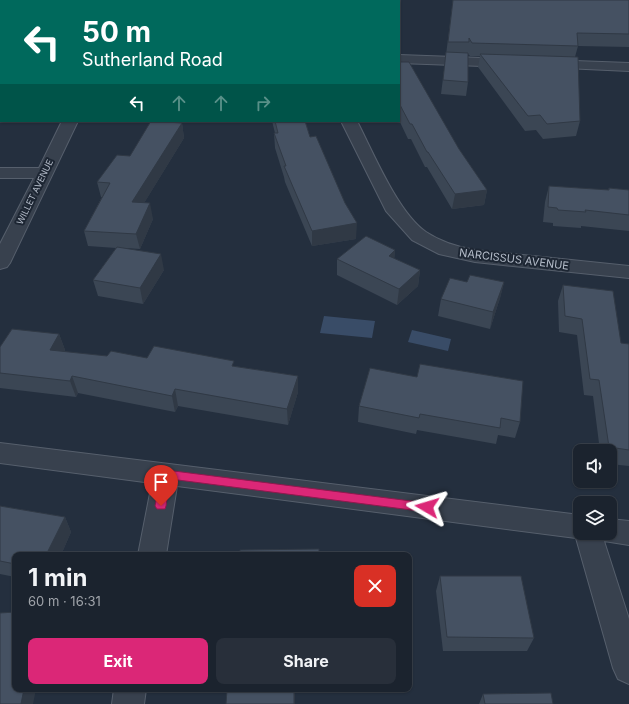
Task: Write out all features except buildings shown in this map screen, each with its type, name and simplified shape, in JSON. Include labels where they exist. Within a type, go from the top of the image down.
[{"type":"street","points":[[400,60],[626,66],[629,79]]},
{"type":"street","name":"WILLET AVENUE","points":[[0,263],[69,122]]},
{"type":"street","name":"NARCISSUS AVENUE","points":[[350,122],[392,205],[419,236],[446,250],[475,256],[629,272]]},
{"type":"street","points":[[0,173],[43,174]]},
{"type":"street","points":[[0,453],[573,526]]},
{"type":"street","points":[[153,552],[166,474]]},
{"type":"street","points":[[617,532],[629,533]]},
{"type":"street","points":[[590,540],[629,668]]},
{"type":"street","points":[[128,704],[130,692]]},
{"type":"water","points":[[324,316],[375,321],[372,338],[320,333]]},
{"type":"water","points":[[412,330],[451,339],[448,351],[408,342]]},
{"type":"route","points":[[161,506],[166,474],[427,507]]}]
